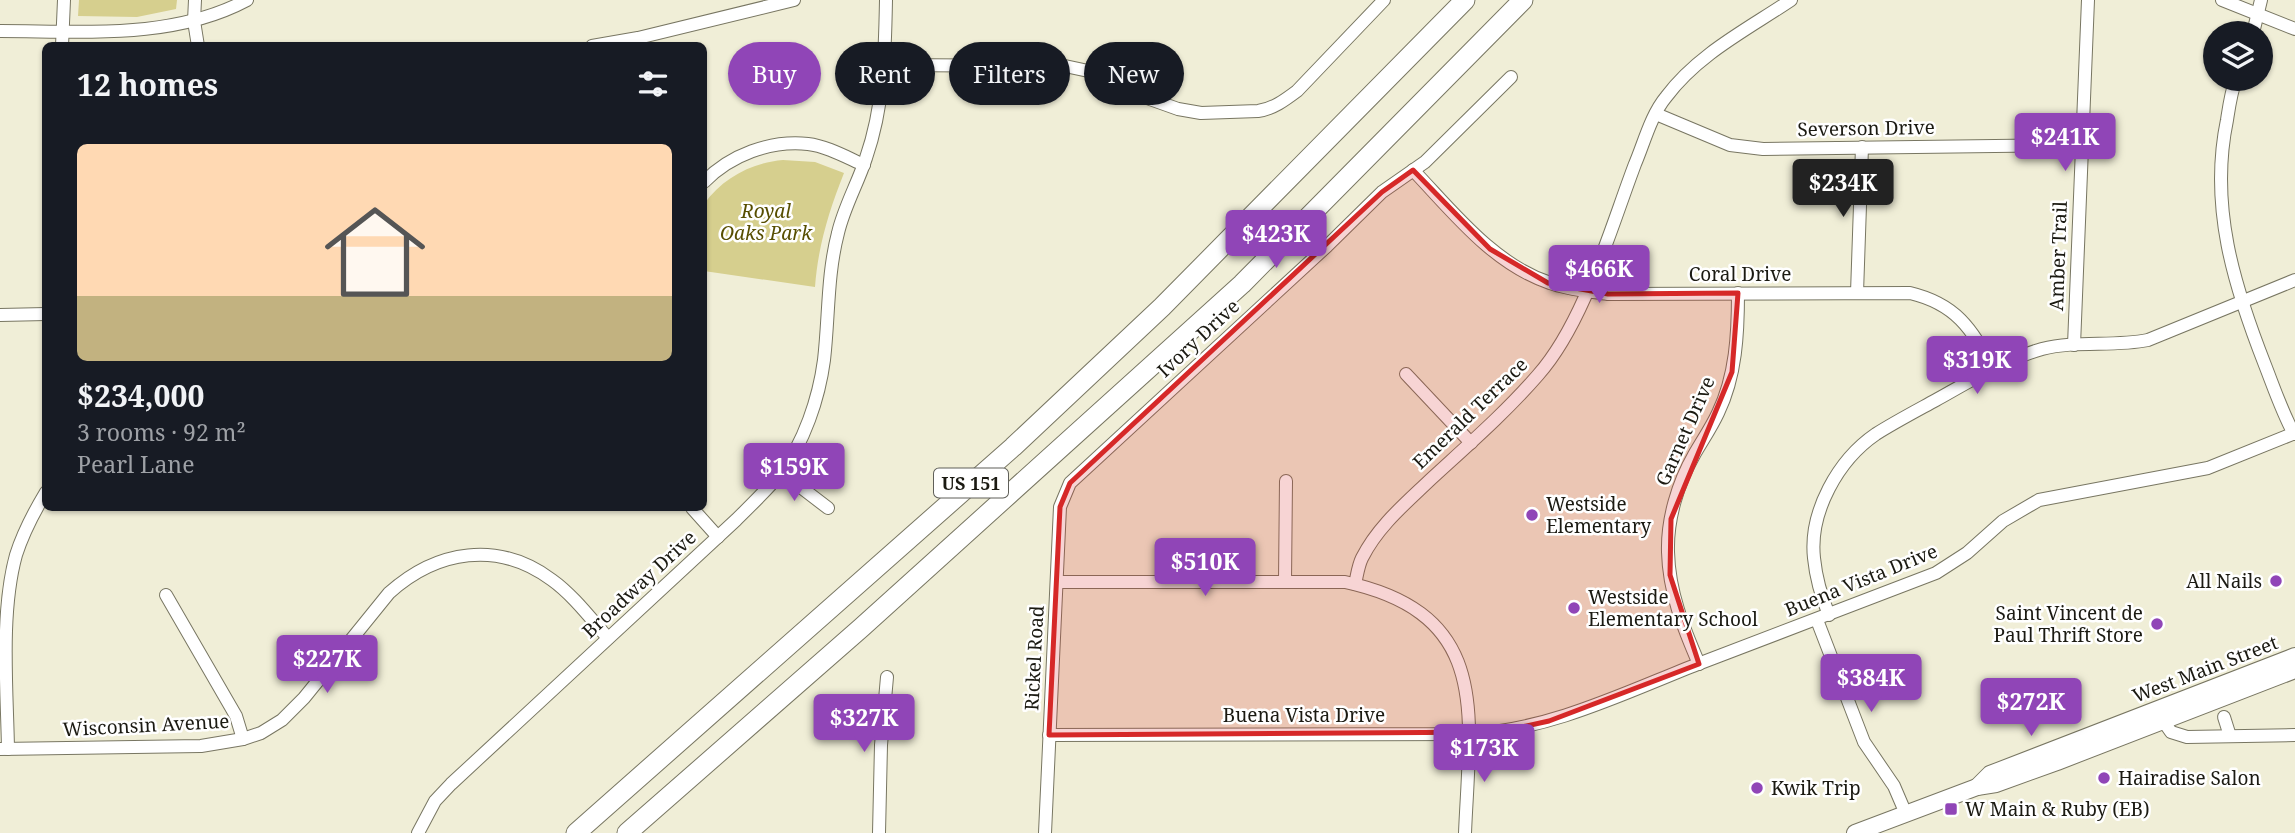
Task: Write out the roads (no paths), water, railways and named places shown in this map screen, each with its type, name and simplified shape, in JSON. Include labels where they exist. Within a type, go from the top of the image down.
[{"type":"highway","points":[[1352,116],[1454,0]]},
{"type":"highway","name":"US 151","points":[[576,833],[1013,447],[1162,307],[1465,0]]},
{"type":"highway","name":"US 151","points":[[627,833],[861,628],[1242,284],[1523,0]]},
{"type":"highway","points":[[1478,47],[1530,0]]},
{"type":"main road","name":"West Main Street","points":[[1977,787],[1990,774],[2295,656]]},
{"type":"main road","name":"West Main Street","points":[[1855,833],[2164,722],[2295,670]]},
{"type":"street","points":[[62,42],[64,0]]},
{"type":"street","points":[[195,0],[194,21],[197,42]]},
{"type":"street","points":[[0,31],[160,27],[194,21],[247,0]]},
{"type":"street","points":[[612,42],[794,0]]},
{"type":"street","name":"Broadway Drive","points":[[885,42],[886,0]]},
{"type":"street","points":[[935,65],[1065,66],[1093,72],[1119,88],[1178,109],[1201,113],[1268,110],[1297,91],[1384,0]]},
{"type":"street","name":"Emerald Terrace","points":[[1355,584],[1360,561],[1376,535],[1400,508],[1471,443],[1540,374],[1562,343],[1587,291],[1664,99],[1682,77],[1709,54],[1791,0]]},
{"type":"street","points":[[2222,0],[2295,29]]},
{"type":"street","points":[[2257,21],[2261,0]]},
{"type":"street","name":"Amber Trail","points":[[2074,345],[2090,1]]},
{"type":"street","name":"Ivory Drive","points":[[1068,486],[1382,192],[1425,162],[1511,77]]},
{"type":"street","points":[[2233,91],[2224,134],[2220,193],[2228,253],[2241,303],[2295,433]]},
{"type":"street","name":"Broadway Drive","points":[[418,833],[435,801],[451,783],[718,537],[781,472],[807,423],[820,382],[829,282],[838,230],[864,165],[880,105]]},
{"type":"street","name":"Severson Drive","points":[[1656,114],[1697,133],[1743,147],[2082,145]]},
{"type":"street","points":[[707,179],[729,161],[774,145],[810,145],[864,165]]},
{"type":"street","points":[[1857,293],[1862,147]]},
{"type":"street","name":"Coral Drive","points":[[1413,170],[1466,225],[1504,259],[1548,283],[1608,294],[1909,293],[1931,298],[1952,311],[1970,329],[1993,368]]},
{"type":"street","points":[[1906,814],[1894,786],[1864,742],[1823,617],[1813,556],[1823,502],[1835,476],[1874,436],[1993,368],[2044,349],[2074,345],[2128,344],[2148,340],[2295,280]]},
{"type":"street","name":"Garnet Drive","points":[[1699,664],[1673,594],[1669,562],[1670,529],[1676,498],[1692,457],[1718,412],[1732,372],[1738,323],[1738,293]]},
{"type":"street","points":[[0,315],[42,314]]},
{"type":"street","points":[[1406,374],[1471,443]]},
{"type":"street","name":"Buena Vista Drive","points":[[1049,735],[1470,734],[1510,731],[1549,721],[1936,573],[1967,554],[2003,521],[2039,500],[2208,468],[2295,433]]},
{"type":"street","points":[[781,472],[828,508]]},
{"type":"street","points":[[1285,581],[1286,481]]},
{"type":"street","name":"Rickel Road","points":[[1045,833],[1060,507],[1068,486]]},
{"type":"street","points":[[4,749],[5,620],[8,592],[15,556],[42,500]]},
{"type":"street","points":[[695,511],[718,537]]},
{"type":"street","name":"Wisconsin Avenue","points":[[4,749],[201,746],[261,733],[282,720],[304,698],[389,593],[405,579],[437,561],[455,557],[483,555],[515,560],[534,568],[554,581],[608,638]]},
{"type":"street","points":[[1058,582],[1345,582],[1390,594],[1411,605],[1432,622],[1448,642],[1460,667],[1467,692],[1470,734],[1465,833]]},
{"type":"street","points":[[166,595],[236,716],[243,739]]},
{"type":"street","points":[[879,833],[881,745],[887,677]]},
{"type":"street","points":[[2224,717],[2230,736]]},
{"type":"street","points":[[2164,722],[2171,732],[2180,736],[2295,735]]},
{"type":"place","name":"Westside Elementary","points":[[1532,515]]},
{"type":"place","name":"All Nails","points":[[2276,581]]},
{"type":"place","name":"Westside Elementary School","points":[[1574,608]]},
{"type":"place","name":"Saint Vincent de Paul Thrift Store","points":[[2157,624]]},
{"type":"place","name":"Hairadise Salon","points":[[2104,778]]},
{"type":"place","name":"Kwik Trip","points":[[1757,788]]},
{"type":"place","name":"W Main & Ruby (EB)","points":[[1951,809]]},
{"type":"park label","name":"Royal Oaks Park","points":[[766,222]]}]
